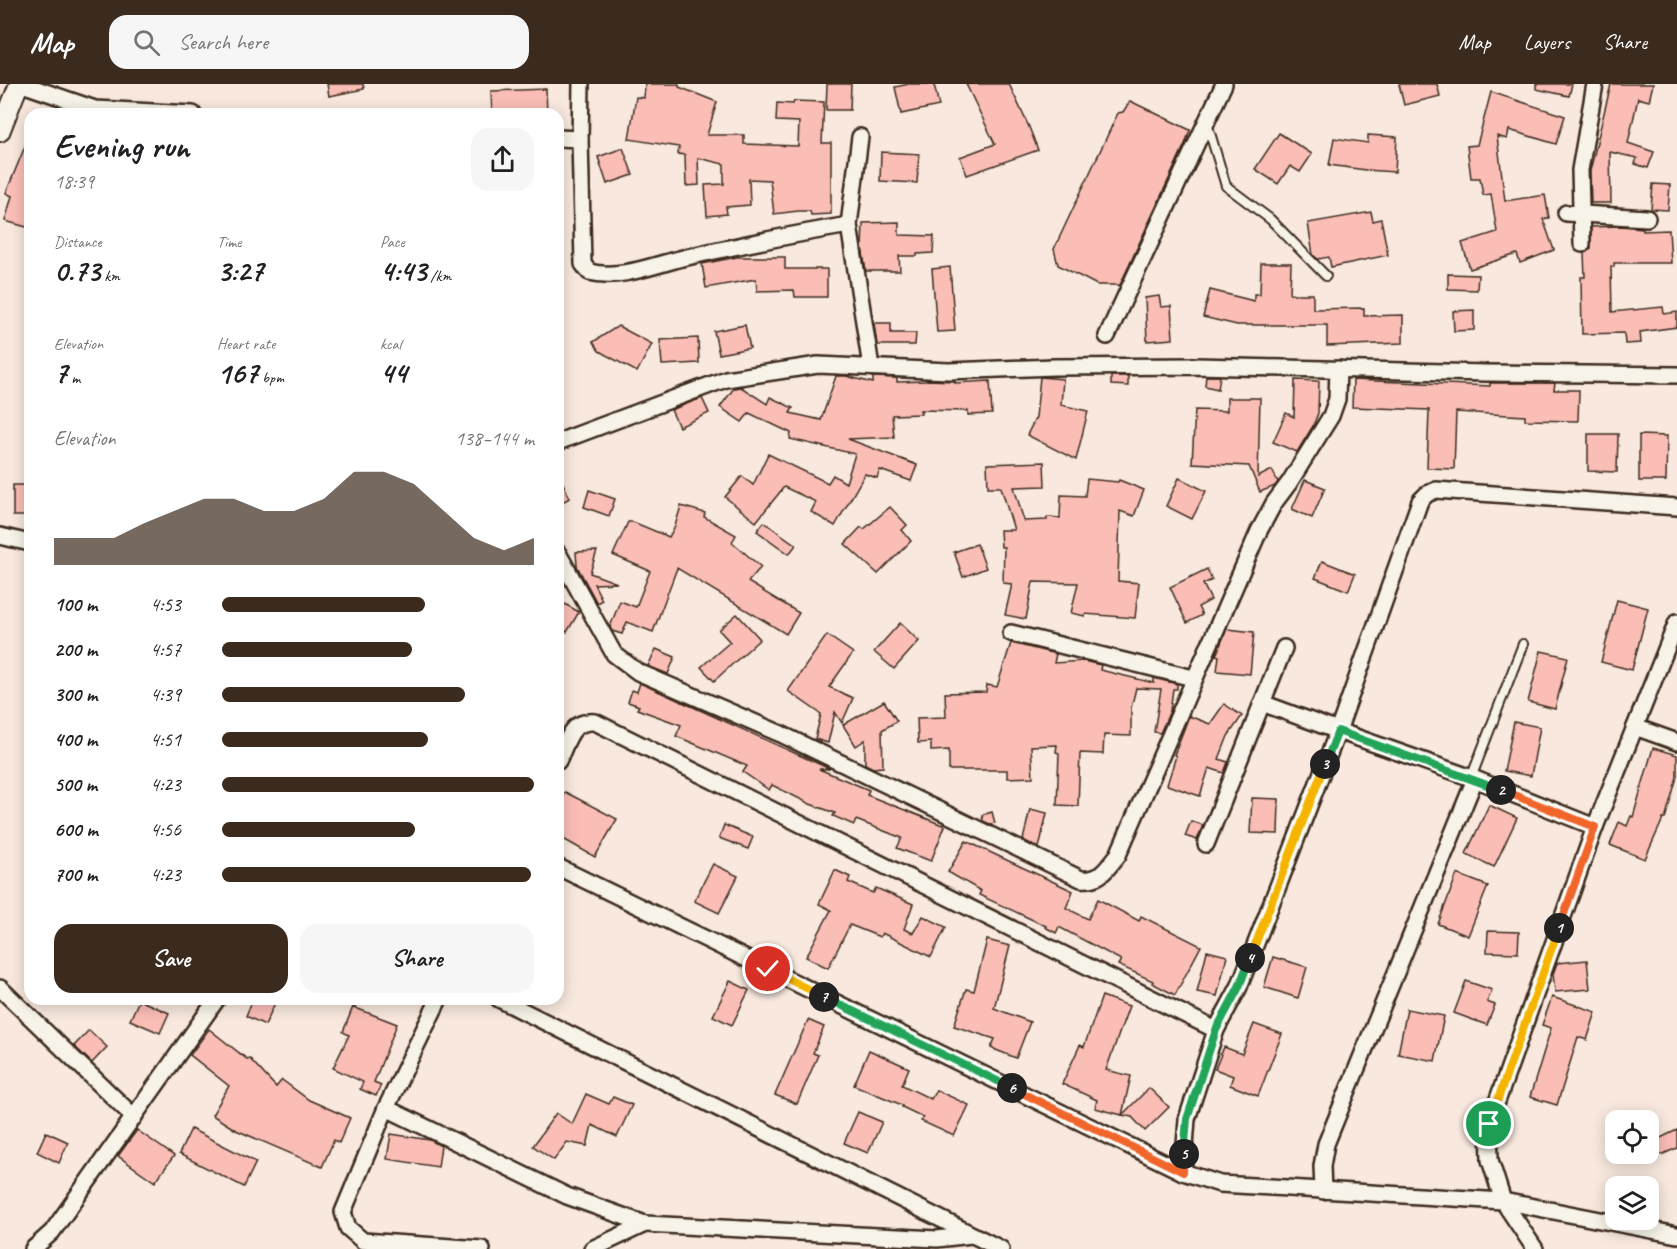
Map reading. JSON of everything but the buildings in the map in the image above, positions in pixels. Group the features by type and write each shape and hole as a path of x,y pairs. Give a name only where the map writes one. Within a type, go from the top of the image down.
{"street":[{"path":"0,132 20,84 92,108"},
{"path":"581,84 583,264 589,272 623,274 684,257 849,225"},
{"path":"1107,336 1224,84"},
{"path":"1582,244 1574,213 1595,84"},
{"path":"860,137 849,225 871,367"},
{"path":"564,138 580,139"},
{"path":"1574,213 1647,218"},
{"path":"564,439 726,379 818,365 949,371 1184,366 1677,375"},
{"path":"564,564 614,654 638,672 781,734 1081,879 1091,880 1101,875 1118,855 1259,531 1274,503 1331,417 1337,399 1338,369"},
{"path":"1183,1172 1187,1119 1216,1030 1239,987 1338,731 1420,501 1427,494 1436,490 1677,507"},
{"path":"0,536 24,542"},
{"path":"1535,1249 1503,1201 1490,1160 1489,1124 1595,827 1677,622"},
{"path":"1011,633 1194,678"},
{"path":"1206,844 1284,648"},
{"path":"1262,703 1473,778 1595,827"},
{"path":"564,748 574,726 583,721 595,722 1216,1030"},
{"path":"1635,727 1677,742"},
{"path":"1323,1191 1322,1166 1326,1144 1473,778"},
{"path":"564,870 1183,1172 1220,1184 1503,1201 1677,1235"},
{"path":"0,988 134,1117"},
{"path":"33,1249 52,1232 213,1005"},
{"path":"436,1005 386,1108 343,1212 348,1228 363,1241 482,1249"},
{"path":"511,1005 1001,1249"},
{"path":"386,1108 567,1196 645,1224 936,1244 971,1235"},
{"path":"930,1215 936,1244"},
{"path":"592,1249 645,1224"}],"lane":[{"path":"1207,122 1226,186 1270,219 1326,276"},
{"path":"1473,778 1523,644"}],"route":[{"path":"768,969 1183,1172 1187,1119 1216,1030 1239,987 1338,731 1472,778 1595,827 1489,1124"}]}
